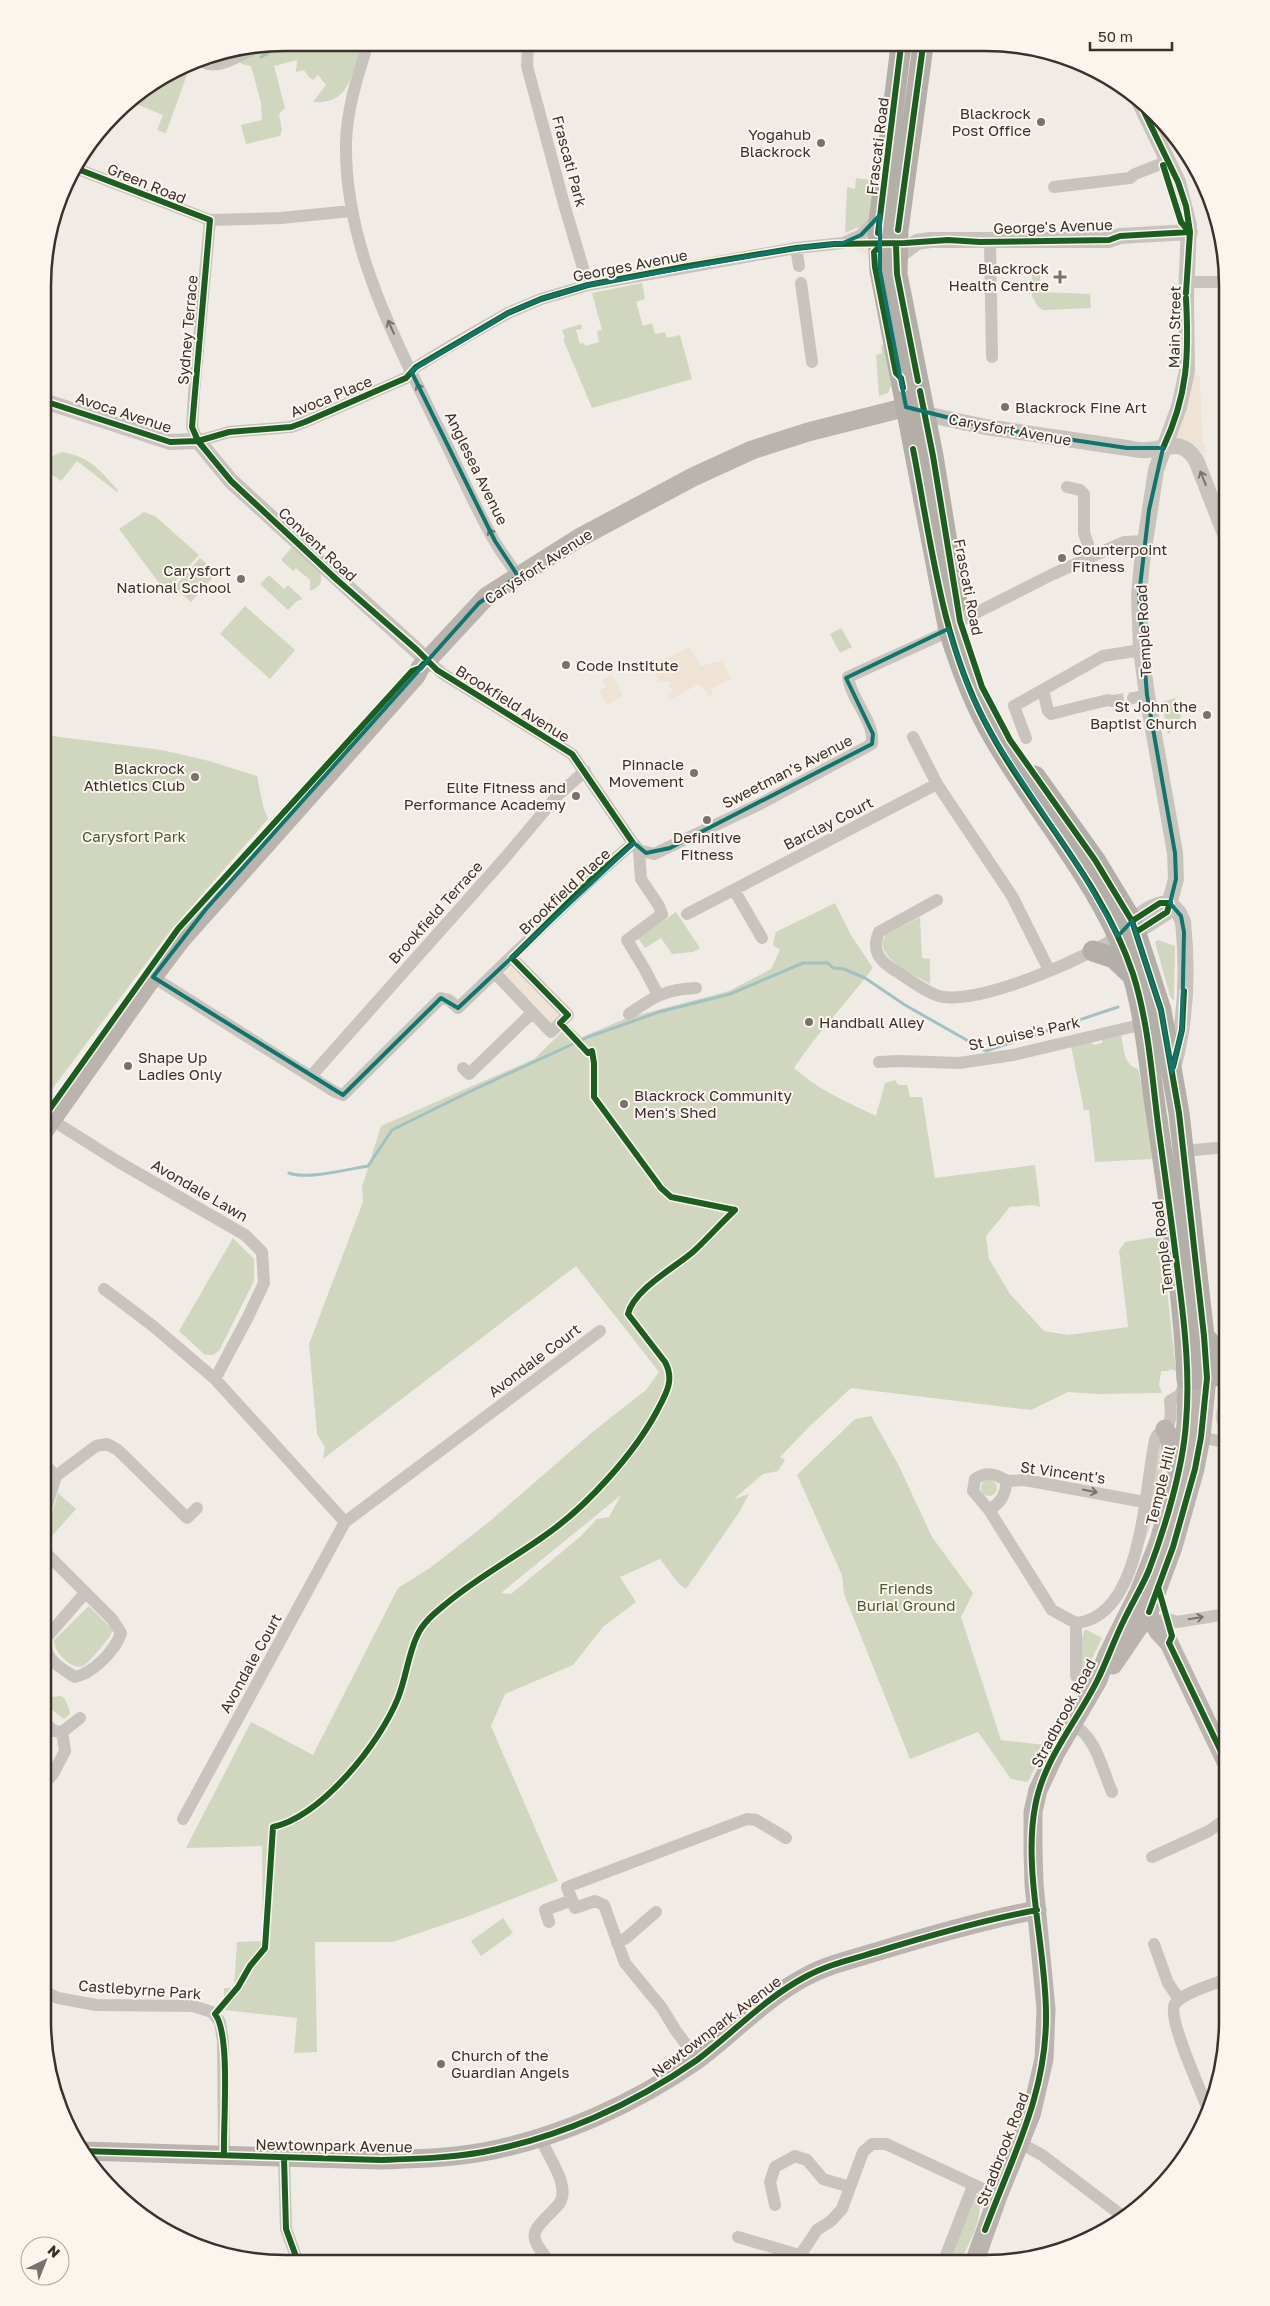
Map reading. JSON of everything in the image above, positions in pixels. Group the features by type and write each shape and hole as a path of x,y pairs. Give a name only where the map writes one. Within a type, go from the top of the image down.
{"highway":[{"name":"Frascati Road","path":"900,51 878,236 880,271 915,410"},
{"name":"Frascati Road","path":"921,51 898,230 897,274 915,410 954,626 1010,740 1095,860 1129,930"},
{"name":"Temple Road","path":"1129,930 1134,977 1144,1024 1171,1215 1186,1337 1207,1378"},
{"path":"1129,930 1161,1010 1172,1072 1183,1151 1207,1378"},
{"path":"1093,951 1114,958 1134,977"},
{"path":"1204,1336 1219,1353"}],"main road":[{"name":"Carysfort Avenue","path":"51,1115 153,976 206,909 416,676 427,660 479,603 579,538 634,508 752,450 808,432 915,410"},
{"name":"Temple Hill","path":"1157,1615 1158,1587 1173,1548 1195,1469 1216,1440 1207,1378"},
{"name":"Temple Hill","path":"1138,1595 1160,1541 1183,1452 1186,1423 1207,1378"},
{"path":"1165,1428 1170,1437 1171,1459 1177,1473"},
{"path":"1138,1595 1157,1615 1158,1631 1169,1643 1219,1747"},
{"name":"Stradbrook Road","path":"977,2255 1035,2102 1044,2059 1046,2009 1034,1876 1033,1812 1044,1774 1098,1680 1107,1656 1138,1595"},
{"name":"Stradbrook Road","path":"1098,1680 1157,1615"},
{"name":"Newtownpark Avenue","path":"91,2151 224,2154 284,2158 426,2159 484,2152 540,2136 627,2103 668,2080 786,1988 819,1970 897,1946 1037,1910"}],"street":[{"name":"Anglesea Avenue","path":"366,51 352,97 346,142 351,211 374,288 410,371 495,542 518,576"},
{"name":"Frascati Park","path":"528,51 527,66 588,285"},
{"path":"211,63 237,61 245,55"},
{"name":"Main Street","path":"1146,116 1178,182 1186,206 1190,232 1187,282 1187,371 1179,407 1163,448"},
{"path":"1054,187 1130,178 1135,174 1168,161"},
{"name":"Green Road","path":"81,170 210,220 280,218 351,211"},
{"name":"Georges Avenue","path":"410,371 508,312 542,299 588,285 796,248 843,243 862,234 880,215"},
{"name":"Sydney Terrace","path":"198,441 192,427 210,220"},
{"name":"George's Avenue","path":"897,257 917,242 948,240 990,242 1109,240 1120,236 1190,232"},
{"path":"990,242 992,357"},
{"path":"796,248 799,266"},
{"path":"1187,282 1219,282"},
{"path":"801,283 812,362"},
{"name":"Avoca Place","path":"198,441 229,432 298,424 406,378 410,371"},
{"name":"Avoca Avenue","path":"51,403 170,442 198,441"},
{"name":"Carysfort Avenue","path":"915,410 986,426 1146,451 1163,448"},
{"name":"Convent Road","path":"198,441 231,481 427,660"},
{"path":"1163,448 1171,444 1179,446 1192,454 1219,520"},
{"name":"Temple Road","path":"1163,448 1156,470 1144,541 1139,595 1140,696 1173,836 1176,879 1170,903"},
{"path":"1067,488 1080,490 1084,494 1084,534 1092,556"},
{"name":"Sweetman's Avenue","path":"636,847 654,854 670,848 872,744 873,734 849,686 848,677 1092,556 1124,542 1144,541"},
{"path":"1026,738 1014,706 1103,656 1141,650"},
{"name":"Brookfield Avenue","path":"427,660 443,674 572,754 636,847"},
{"path":"1042,690 1048,711 1051,714 1108,700 1112,702"},
{"path":"914,737 938,784 1012,896 1049,970"},
{"name":"Brookfield Terrace","path":"312,1075 504,859 557,796 585,771"},
{"name":"Barclay Court","path":"687,914 938,784"},
{"path":"636,847 641,878 662,914 658,920 627,940 658,996"},
{"name":"Brookfield Place","path":"312,1075 335,1092 343,1095 441,998 449,1000 458,1008 592,879 636,847"},
{"path":"734,890 762,938"},
{"path":"938,900 879,932 875,950 879,959 889,967 940,997 970,997 1029,980 1093,951 1129,930 1160,903 1170,903 1179,913 1183,922 1184,991 1182,1030 1172,1072"},
{"path":"495,973 551,1032 568,1015 512,958"},
{"path":"153,976 312,1075"},
{"path":"629,1014 658,996 676,989 696,988"},
{"path":"464,1068 469,1074 532,1013"},
{"name":"St Louise's Park","path":"879,1062 959,1063 1012,1055 1144,1024"},
{"name":"Avondale Lawn","path":"51,1125 245,1235 262,1252 264,1283 215,1379"},
{"path":"1183,1151 1219,1148"},
{"path":"104,1289 153,1326 215,1379 311,1487 345,1522"},
{"name":"Avondale Court","path":"183,1819 345,1522 600,1331"},
{"path":"1007,1481 998,1475 982,1474 975,1479 973,1491 989,1510 1052,1610 1076,1624 1091,1620 1102,1612 1123,1587 1133,1563 1155,1438 1169,1422 1170,1401 1207,1378"},
{"path":"51,1468 96,1446 107,1444 118,1450 187,1518 197,1508"},
{"name":"St Vincent's","path":"989,1510 996,1506 1005,1495 1007,1481 1025,1480 1144,1502"},
{"path":"51,1558 112,1619 121,1633 113,1649 83,1675 75,1677 62,1669 51,1659"},
{"path":"51,1632 84,1593"},
{"path":"1157,1615 1176,1622 1219,1615"},
{"path":"1076,1624 1076,1676"},
{"path":"51,1728 54,1731 62,1732 80,1718"},
{"path":"1072,1724 1080,1729 1090,1740 1112,1792"},
{"path":"51,1775 65,1750 62,1732"},
{"path":"697,2059 664,2011 625,1963 604,1904 595,1901 575,1908 567,1887 747,1819 756,1820 786,1838"},
{"path":"1152,1857 1209,1831 1219,1824"},
{"path":"550,1922 545,1910 572,1900"},
{"path":"617,1943 630,1935 656,1912"},
{"path":"1154,1944 1168,1983 1179,1999"},
{"path":"1204,2101 1172,2016 1172,2009 1179,1999 1219,1982"},
{"name":"Castlebyrne Park","path":"51,1995 96,2005 193,2006 212,2012 220,2022 223,2041 224,2154"},
{"path":"540,2136 544,2150 557,2170 563,2192 563,2199 535,2231 533,2238 544,2255"},
{"path":"1020,2143 1042,2155 1118,2213"},
{"path":"800,2255 816,2230 831,2221 842,2209 863,2152 872,2144 886,2144 998,2196"},
{"path":"775,2205 770,2182 775,2167 795,2156 807,2160 824,2179 850,2187"},
{"path":"284,2158 286,2229 295,2255"},
{"path":"946,2255 974,2186"},
{"path":"738,2237 786,2255"}],"highlighted area":[{"path":"880,215 880,271 906,407 986,427 1127,448 1163,448 1149,510 1139,595 1147,695 1175,853 1176,879 1170,903 1181,916 1184,932 1182,1030 1172,1072 1161,1010 1132,921 1118,936 1080,869 993,737 970,692 948,629 846,678 873,734 872,744 670,848 646,853 634,843 458,1008 441,998 343,1095 153,977 206,909 479,603 518,576 495,541 411,371 508,313 541,299 588,285 796,248 843,243 861,235"}],"green space":[{"path":"360,51 352,75 343,92 336,98 326,101 313,102 326,85 318,75 313,80 304,70 296,72 297,60 274,66 285,108 279,114 282,130 280,136 246,144 241,125 262,120 261,103 251,66 241,64 241,61 257,53"},
{"path":"188,72 166,133 157,130 163,115 137,105 155,91"},
{"path":"856,178 872,180 875,184 873,214 863,229 856,228 845,233 847,187 855,189"},
{"path":"1032,273 1040,273 1040,292 1090,294 1091,308 1043,310 1038,307 1032,296"},
{"path":"642,283 645,299 636,302 643,326 652,323 655,334 665,332 667,338 680,335 692,379 592,408 563,339 565,338 562,330 581,324 582,329 576,330 580,344 584,343 585,346 599,342 597,331 602,330 592,293"},
{"path":"885,344 891,386 888,393 879,396 876,355 882,353 881,345"},
{"path":"62,452 80,457 94,465 118,490 117,492 77,461 61,481 51,474 51,457"},
{"path":"144,512 155,516 199,555 168,589 162,587 119,529"},
{"path":"292,547 321,574 319,585 310,591 310,580 296,568 293,571 281,560"},
{"path":"200,558 217,573 191,602 174,587"},
{"path":"269,575 284,589 288,585 303,599 297,601 288,610 260,584"},
{"path":"245,606 295,650 270,679 220,634"},
{"path":"841,628 852,647 840,653 830,634"},
{"path":"1175,698 1181,715 1177,727 1168,734 1162,702"},
{"name":"Carysfort Park","path":"51,736 162,750 209,761 257,776 263,806 268,819 171,930 51,1091"},
{"path":"835,903 851,935 873,968 794,1068 823,1089 876,1116 885,1083 895,1080 898,1085 907,1085 910,1097 922,1097 935,1178 1035,1165 1040,1207 1034,1205 1010,1207 986,1236 989,1259 1010,1294 1044,1331 1068,1335 1128,1327 1119,1251 1125,1242 1161,1236 1176,1371 1169,1369 1169,1371 1161,1371 1159,1385 1162,1393 1097,1394 1068,1392 1031,1410 851,1388 780,1457 785,1460 778,1471 763,1474 734,1499 749,1494 738,1514 686,1589 679,1584 660,1559 620,1577 636,1602 603,1627 573,1665 505,1694 491,1726 558,1881 461,1919 463,1918 393,1942 315,1942 317,2052 294,2053 297,2018 224,2010 224,1988 234,1988 237,1942 263,1941 262,1846 186,1848 251,1722 313,1755 398,1588 430,1568 489,1522 595,1430 646,1390 659,1372 576,1266 323,1459 325,1447 317,1434 309,1344 363,1202 362,1187 381,1126 534,1059 569,1025 582,1037 627,1018 729,991 771,969 780,950 773,945 776,932","holes":["621,1495 609,1517 597,1519 581,1536 511,1594 501,1593"]},
{"path":"676,912 700,948 693,952 672,954 661,938 645,948 638,938"},
{"path":"920,917 922,958 930,959 930,984 897,964 884,951 883,943 886,935"},
{"path":"1158,940 1175,946 1174,1001 1170,996 1155,942"},
{"path":"1121,1035 1129,1064 1138,1069 1147,1108 1152,1159 1095,1162 1089,1110 1084,1110 1071,1046 1091,1042 1094,1045 1102,1043 1102,1040"},
{"path":"233,1238 254,1259 254,1281 220,1349 217,1353 204,1354 179,1331"},
{"path":"1219,1405 1219,1427 1216,1421"},
{"name":"Friends Burial Ground","path":"871,1416 898,1464 932,1537 973,1593 961,1617 1001,1740 1046,1745 1028,1782 1011,1779 978,1732 910,1759 844,1594 842,1575 797,1475 855,1419"},
{"path":"1161,1442 1163,1457 1160,1486 1139,1560"},
{"path":"986,1480 992,1480 997,1485 995,1494 986,1496 981,1491 981,1485"},
{"path":"58,1493 76,1509 51,1537 51,1517"},
{"path":"89,1606 113,1630 90,1660 83,1666 77,1667 62,1657 56,1649 54,1640"},
{"path":"1085,1629 1102,1638 1085,1673 1082,1672 1082,1638"},
{"path":"60,1696 66,1701 70,1714 64,1719 52,1710 52,1697"},
{"path":"503,1918 513,1933 481,1956 471,1941"},
{"path":"976,2193 980,2210 972,2238 964,2255 950,2255"}],"shaded area":[{"path":"872,230 873,262 864,253 850,246"},
{"path":"1194,375 1200,376 1202,439 1206,451 1204,454 1176,439 1175,436"},
{"path":"690,647 700,666 722,661 731,679 711,689 713,694 710,696 699,684 670,700 665,692 671,694 670,682 659,681 655,672 656,666 660,661"},
{"path":"612,675 623,696 607,705 599,690 606,687 602,680"},
{"path":"514,965 563,1016 552,1026 503,975"}],"waterway":[{"path":"261,57 270,52"},
{"path":"289,1173 316,1175 368,1166 392,1130 473,1090 588,1037 659,1012 730,994 803,963 828,963 833,968 844,969 865,978 905,1005 986,1051 1118,1007"}],"tunnel":[{"path":"1112,701 1133,698"}],"cycle path":[{"path":"878,233 900,51"},
{"path":"898,230 922,51"},
{"path":"1146,116 1178,182 1186,206 1190,232 1186,293"},
{"path":"1163,165 1181,222 1186,228"},
{"path":"81,170 210,220 192,427 198,441 231,481 437,670 572,754 633,843 592,879 512,958 568,1015 560,1023 588,1053 592,1051 594,1097 661,1188 671,1197 735,1210"},
{"path":"51,403 170,442 198,441 229,432 291,427 305,422 406,378 416,367 508,313 541,299 588,285 688,266 796,248 834,244 948,240 980,242 1109,240 1120,236 1190,232"},
{"path":"896,245 897,274 918,381"},
{"path":"878,248 874,252 875,267 896,373 901,378 903,388"},
{"path":"1163,448 1178,410 1185,374 1187,357 1186,298"},
{"path":"920,391 933,456 960,621 982,687 1010,740 1095,860 1132,921 1161,1010 1179,1113 1207,1378 1201,1437 1195,1469 1173,1547 1149,1612"},
{"path":"913,449 939,588 958,657 970,690 1003,754 1103,907 1120,940 1133,974 1143,1012 1149,1052 1181,1300 1187,1370 1186,1423 1181,1459 1167,1517 1155,1553 1097,1681 1045,1773 1035,1807 1032,1832 1033,1883 1045,1989 1045,2043 1041,2071 1026,2125 985,2230"},
{"path":"51,1107 178,929 412,671 420,668 427,660"},
{"path":"1132,921 1160,903 1170,903 1167,912 1136,932"},
{"path":"1173,1067 1182,1030 1184,991"},
{"path":"224,2154 225,2059 220,2025 215,2014 238,1987 250,1966 265,1948 273,1827 292,1820 311,1809 347,1775 363,1756 378,1736 398,1698 414,1643 423,1626 430,1618 471,1585 534,1543 578,1509 608,1478 636,1444 663,1399 668,1387 669,1375 665,1362 628,1314 638,1296 647,1287 694,1251 735,1210"},
{"path":"1158,1587 1172,1636 1169,1643 1219,1747"},
{"path":"91,2151 381,2160 458,2156 511,2146 540,2138 595,2117 648,2091 697,2060 776,1995 813,1973 936,1934 1037,1910"},
{"path":"284,2158 286,2229 295,2255"}],"place":[{"name":"Blackrock Post Office","path":"1041,122"},
{"name":"Yogahub Blackrock","path":"821,143"},
{"name":"Blackrock Health Centre","path":"1060,277"},
{"name":"Blackrock Fine Art","path":"1005,407"},
{"name":"Counterpoint Fitness","path":"1062,558"},
{"name":"Carysfort National School","path":"241,579"},
{"name":"Code Institute","path":"566,665"},
{"name":"St John the Baptist Church","path":"1207,715"},
{"name":"Pinnacle Movement","path":"694,773"},
{"name":"Blackrock Athletics Club","path":"195,777"},
{"name":"Elite Fitness and Performance Academy","path":"576,796"},
{"name":"Definitive Fitness","path":"707,820"},
{"name":"Handball Alley","path":"809,1022"},
{"name":"Shape Up Ladies Only","path":"128,1066"},
{"name":"Blackrock Community Men's Shed","path":"624,1104"},
{"name":"Church of the Guardian Angels","path":"441,2064"}]}
